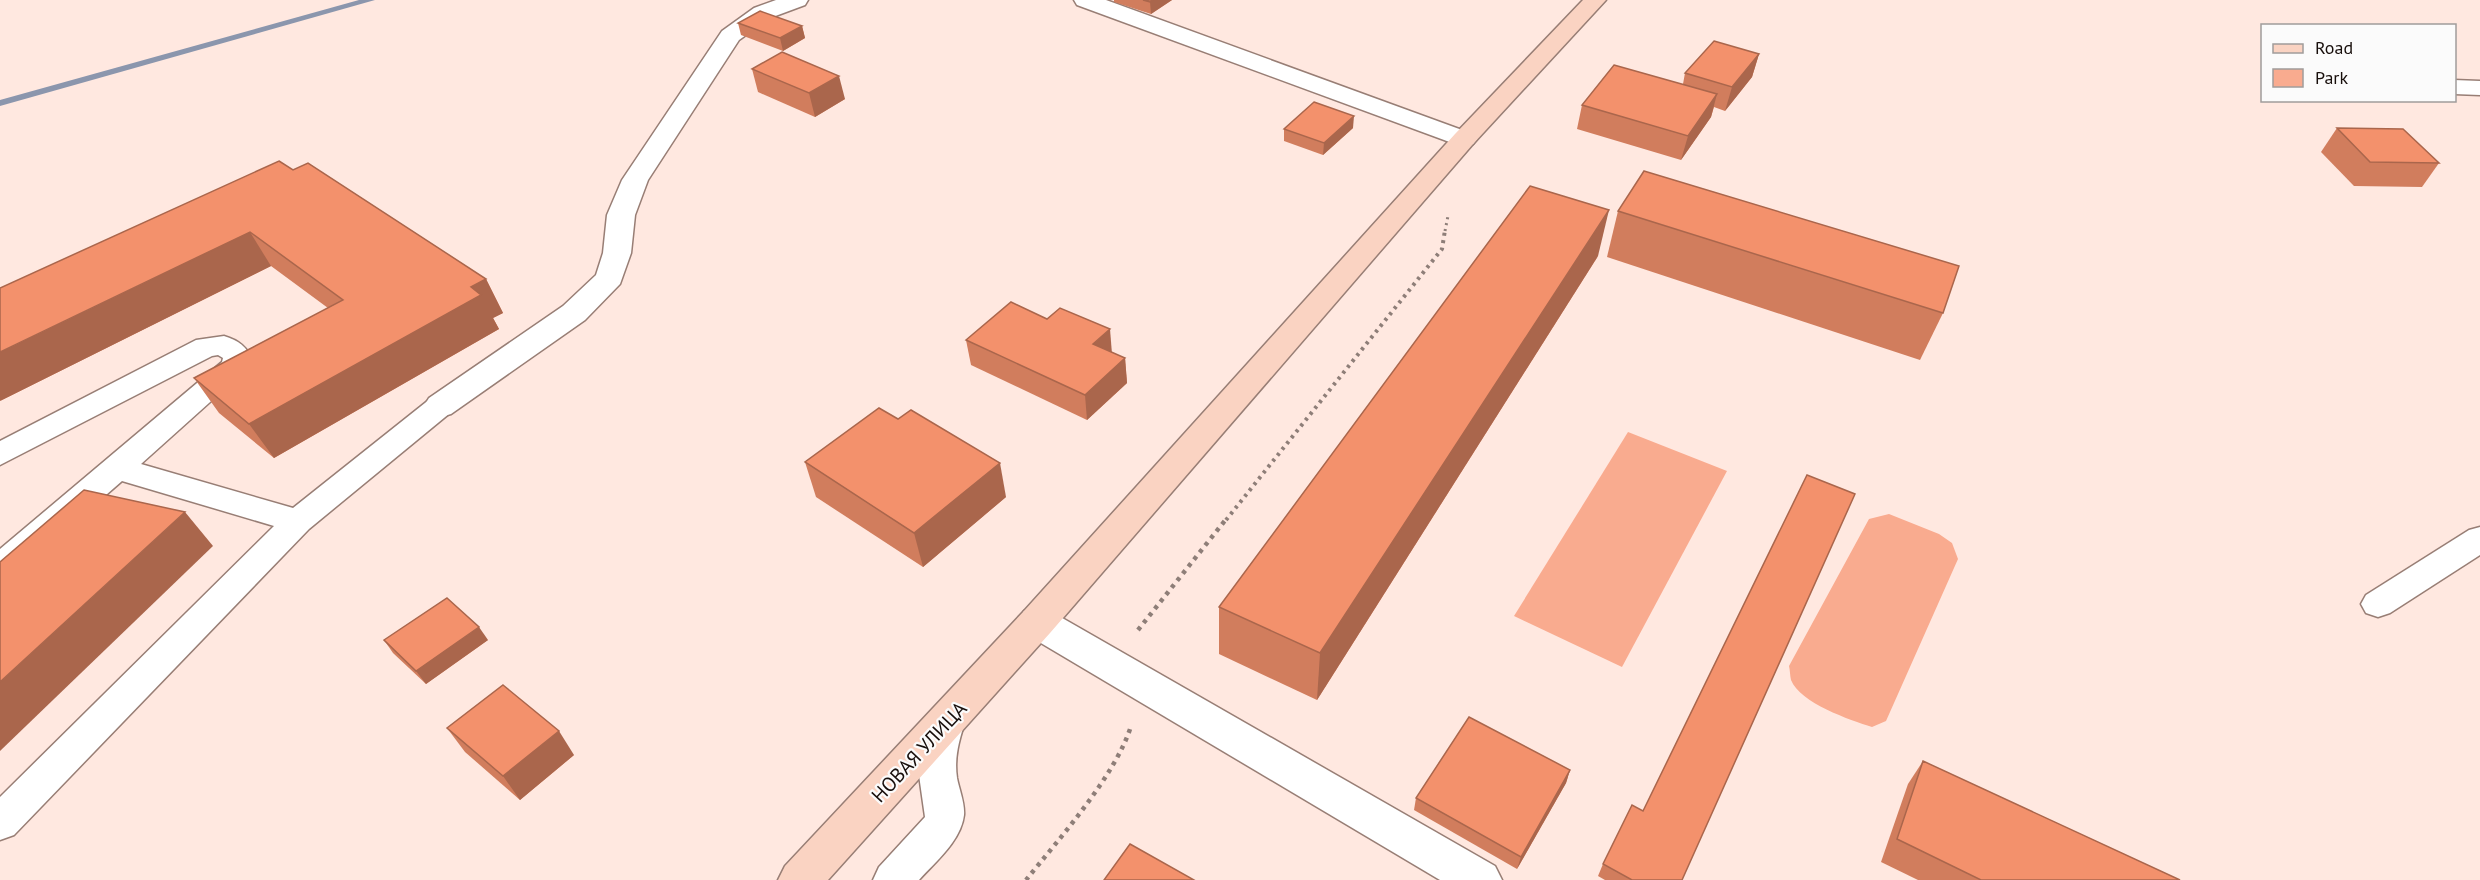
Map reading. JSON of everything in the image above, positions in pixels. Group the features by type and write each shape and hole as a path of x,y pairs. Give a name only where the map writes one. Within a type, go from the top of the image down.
{"street":[{"path":"440,406 574,313 610,278 617,253 621,215 635,180 700,85 730,36 762,13 797,0"},
{"path":"1085,0 1464,139"},
{"name":"НОВАЯ УЛИЦА","path":"800,880 1037,622 1464,139 1595,0"},
{"path":"2456,87 2480,88"},
{"path":"1037,622 1480,880"}],"lane":[{"path":"0,454 206,347 224,345 236,354 238,361 232,369 0,568"},
{"path":"0,823 298,521 440,406"},
{"path":"117,468 298,521"},
{"path":"2378,604 2480,538"},
{"path":"893,880 941,827 945,814 938,774 939,755 947,722"}],"path":[{"path":"1137,631 1442,249 1449,208"},
{"path":"1026,880 1054,845 1118,753 1131,732 1130,715"}],"green space":[{"path":"1628,432 1727,471 1622,667 1514,616"},
{"path":"1889,514 1939,534 1952,543 1958,559 1886,721 1872,727 1827,710 1804,696 1791,680 1789,666 1869,519"}],"building":[{"path":"760,11 802,26 780,38 738,23"},
{"path":"1714,41 1759,54 1732,87 1685,73"},
{"path":"782,52 839,76 809,93 752,69"},
{"path":"1614,65 1717,94 1688,136 1582,105"},
{"path":"1314,102 1354,116 1324,143 1284,129"},
{"path":"2337,128 2403,129 2439,163 2370,162"},
{"path":"279,161 293,170 308,163 486,279 471,287 481,295 249,424 194,378 343,300 250,232 0,352 0,288"},
{"path":"1644,171 1959,266 1943,313 1618,211"},
{"path":"1530,186 1609,210 1320,653 1219,607"},
{"path":"1011,302 1047,319 1060,308 1110,329 1093,344 1125,358 1085,395 966,340"},
{"path":"879,408 898,419 911,410 1000,463 914,533 805,462"},
{"path":"1807,475 1855,494 1682,880 1632,880 1603,864 1632,805 1643,811"},
{"path":"84,490 185,512 0,682 0,562"},
{"path":"447,598 479,627 416,671 384,640"},
{"path":"503,685 559,731 503,776 447,728"},
{"path":"1469,717 1570,770 1521,857 1416,798"},
{"path":"1923,761 2180,880 1981,880 1897,839"},
{"path":"1130,844 1194,880 1104,880"}],"waterway":[{"path":"0,103 370,0"}]}
